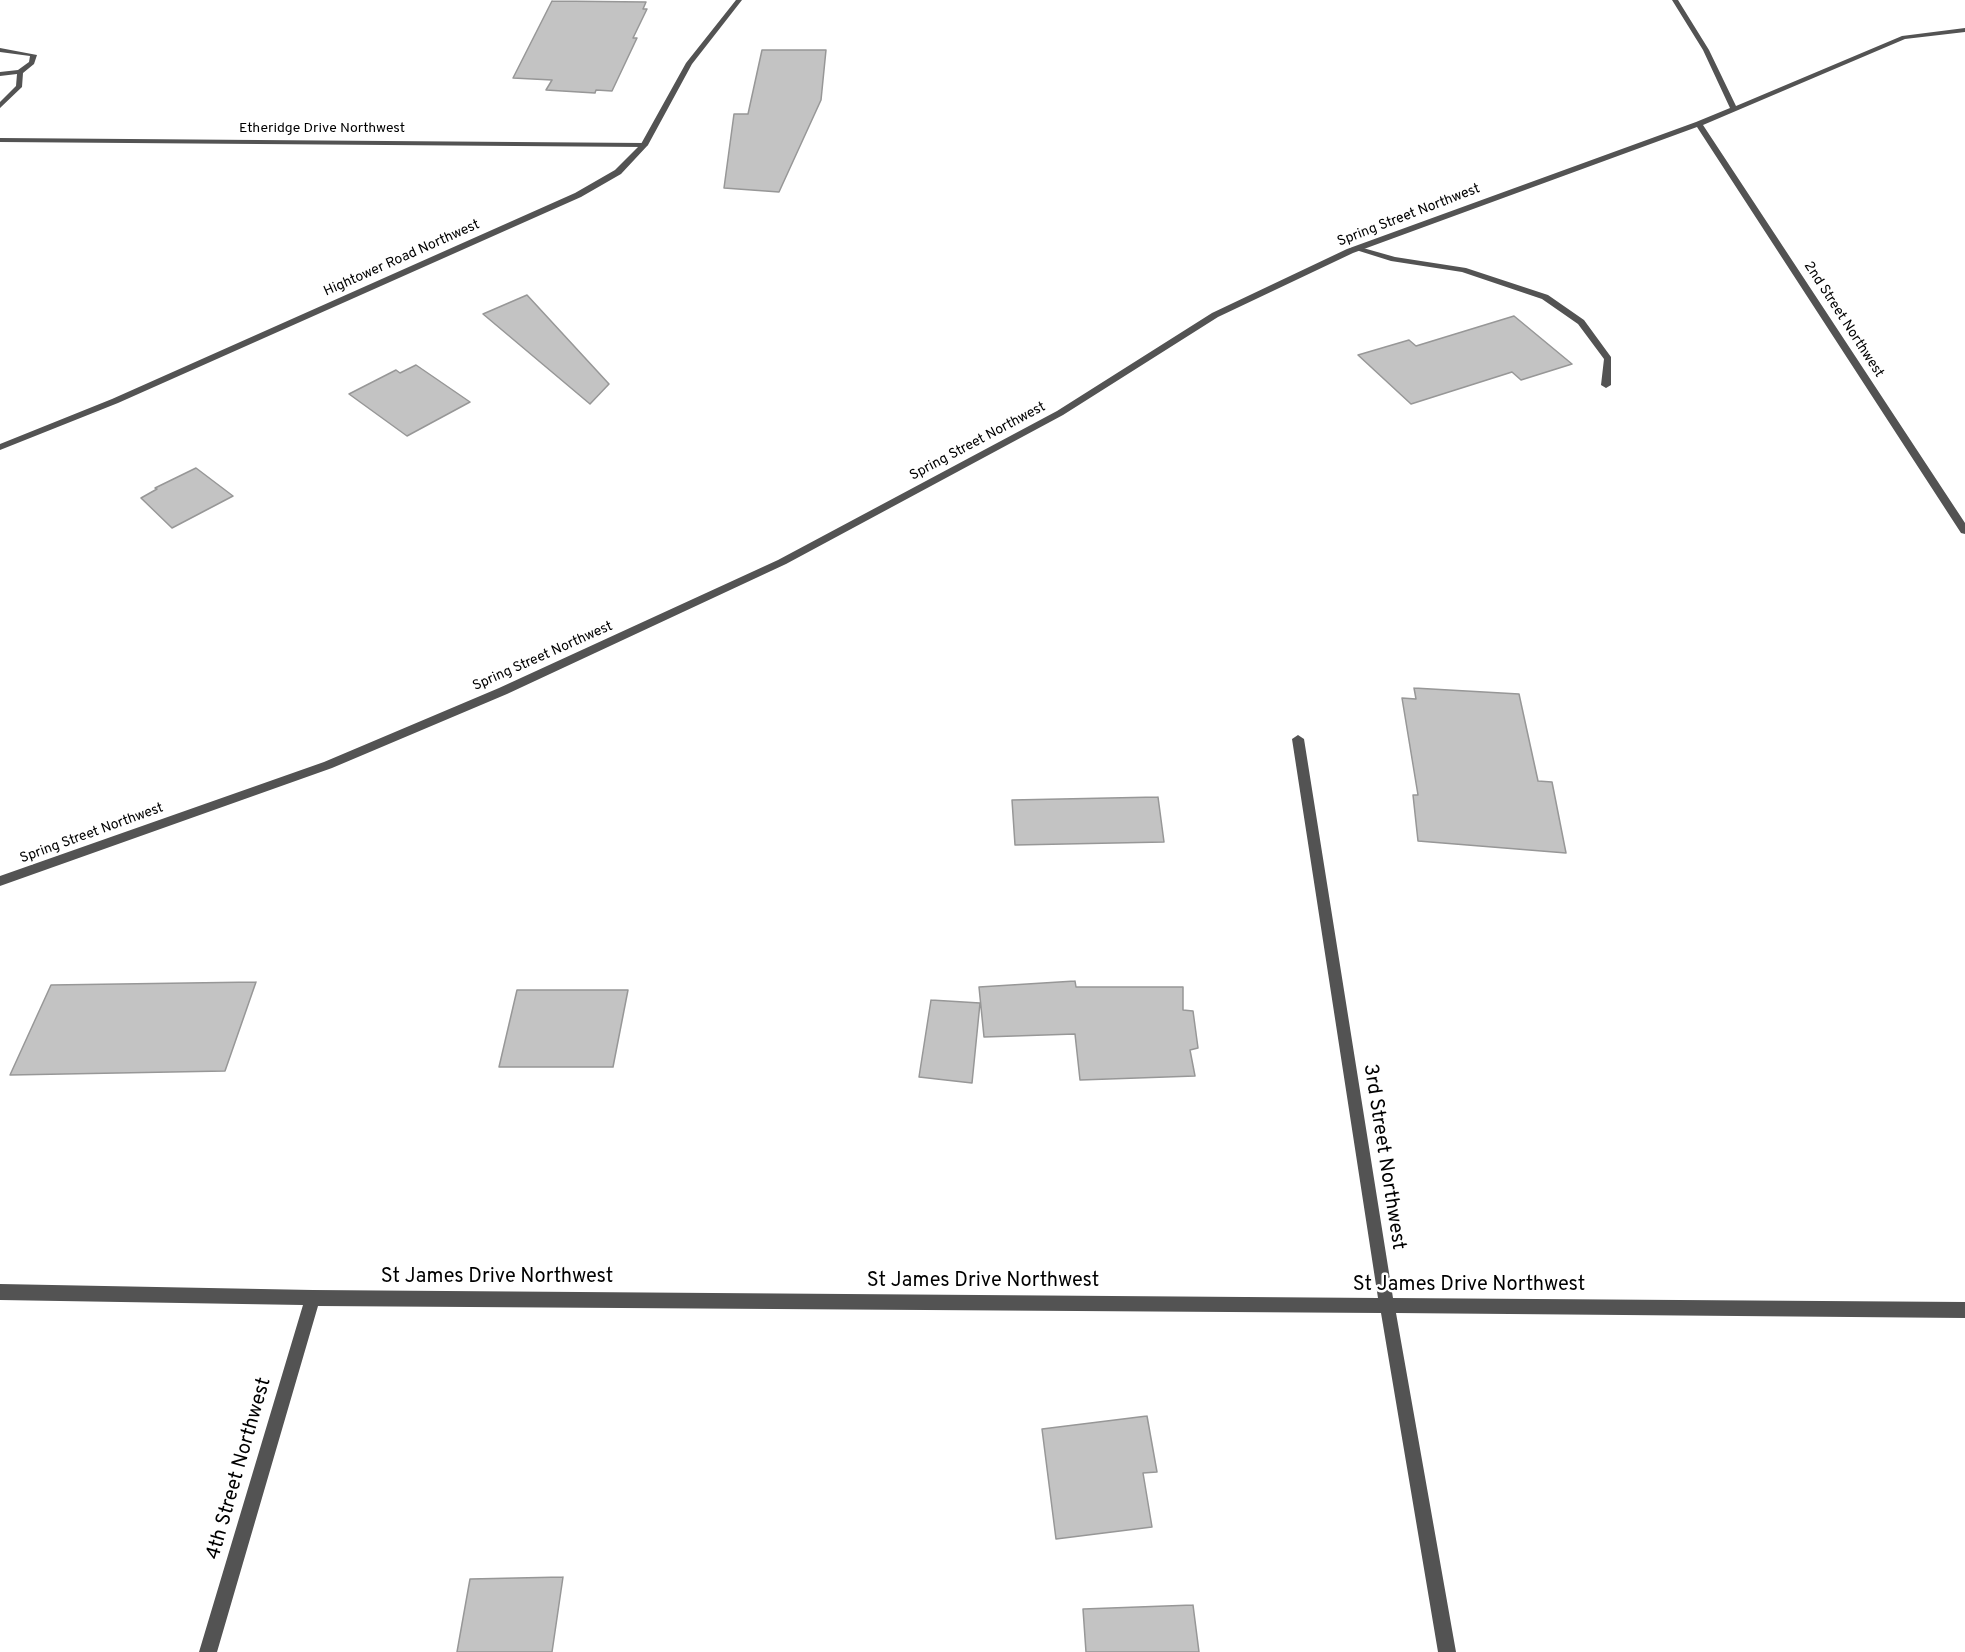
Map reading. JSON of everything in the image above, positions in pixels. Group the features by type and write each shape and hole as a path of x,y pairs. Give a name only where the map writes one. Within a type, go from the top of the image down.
{"street":[{"name":"Hightower Road Northwest","path":"0,447 115,401 578,195 618,172 644,145 689,63 739,0"},
{"path":"1675,0 1706,50 1735,110"},
{"name":"Spring Street Northwest","path":"0,881 328,765 503,691 771,567 1060,413 1215,315 1359,248 1699,124 1904,37 1965,30"},
{"path":"0,50 34,55 33,63 21,72 0,74"},
{"path":"0,106 20,87 21,72"},
{"name":"2nd Street Northwest","path":"1699,124 1965,531"},
{"name":"Etheridge Drive Northwest","path":"0,140 644,145"},
{"path":"1359,248 1394,259 1463,270 1545,297 1581,322 1608,358 1606,385"},
{"name":"3rd Street Northwest","path":"1298,739 1387,1306 1447,1652"},
{"name":"St James Drive Northwest","path":"0,1292 313,1298 1965,1310"},
{"name":"4th Street Northwest","path":"208,1652 313,1298"}],"building":[{"path":"552,1 646,2 643,9 647,9 633,38 637,38 612,91 596,90 595,93 546,90 552,80 513,78"},
{"path":"762,50 826,50 821,100 779,192 724,188 734,114 748,114"},
{"path":"527,295 609,384 590,404 483,314"},
{"path":"1514,316 1572,364 1521,380 1512,372 1411,404 1358,355 1409,340 1416,346"},
{"path":"416,365 470,402 407,436 349,394 396,370 400,373"},
{"path":"196,468 233,496 172,528 141,498 157,489 155,488"},
{"path":"1414,688 1519,694 1538,781 1552,782 1566,853 1418,841 1413,795 1418,795 1402,698 1416,699"},
{"path":"1158,797 1164,842 1015,845 1012,800"},
{"path":"1075,981 1076,987 1183,987 1183,1010 1193,1011 1198,1048 1190,1050 1195,1076 1080,1080 1075,1034 984,1037 979,987"},
{"path":"256,982 225,1071 10,1075 51,985"},
{"path":"517,990 628,990 613,1067 499,1067"},
{"path":"931,1000 980,1003 972,1083 919,1077"},
{"path":"1147,1416 1157,1472 1143,1473 1152,1527 1056,1539 1042,1429"},
{"path":"563,1577 552,1652 457,1652 470,1579"},
{"path":"1193,1605 1199,1652 1086,1652 1083,1609"}]}
